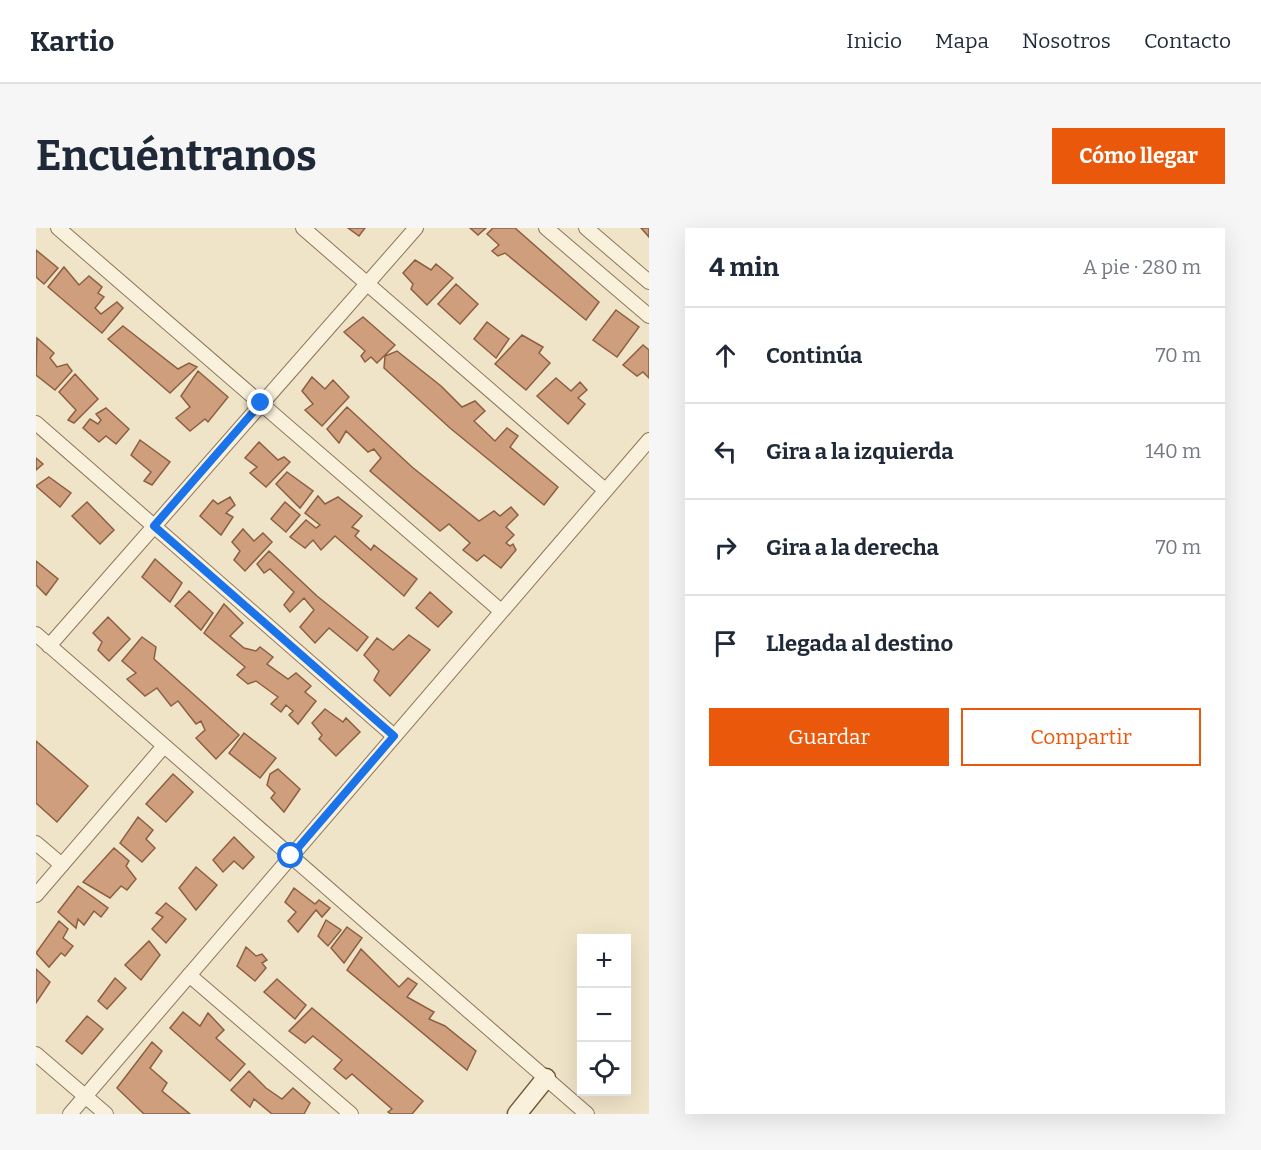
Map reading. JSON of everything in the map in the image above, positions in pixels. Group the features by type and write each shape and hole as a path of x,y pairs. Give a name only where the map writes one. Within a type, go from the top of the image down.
{"main road":[{"path":"517,1114 546,1078"}],"street":[{"path":"58,228 501,611"},
{"path":"303,228 605,490"},
{"path":"49,646 416,228"},
{"path":"546,228 649,316"},
{"path":"586,228 649,282"},
{"path":"36,423 394,736"},
{"path":"70,1114 649,440"},
{"path":"36,634 587,1114"},
{"path":"36,895 164,746"},
{"path":"36,843 62,865"},
{"path":"189,975 351,1114"},
{"path":"36,1054 106,1114"}],"building":[{"path":"348,228 365,228 359,236"},
{"path":"470,228 486,228 478,235"},
{"path":"493,228 515,228 599,302 586,320 505,253 498,256 492,251 499,245 487,234"},
{"path":"641,228 649,228 649,237"},
{"path":"36,250 58,268 44,284 36,277"},
{"path":"415,260 431,270 436,264 453,278 427,305 411,289 413,284 403,273"},
{"path":"64,267 79,285 89,276 102,287 98,293 104,297 95,308 101,314 117,302 123,308 102,333 48,287"},
{"path":"456,284 478,304 460,324 438,304"},
{"path":"616,310 639,327 617,357 593,340"},
{"path":"363,317 395,345 377,363 371,357 365,362 361,356 365,351 344,332"},
{"path":"487,322 509,339 496,358 474,339"},
{"path":"123,326 178,369 189,363 197,367 170,393 108,339"},
{"path":"522,335 543,347 539,353 550,363 526,390 495,364"},
{"path":"37,338 54,353 50,358 57,367 67,364 72,371 55,390 36,375"},
{"path":"643,345 649,350 649,378 643,372 637,376 623,365"},
{"path":"397,351 441,386 462,407 475,401 485,411 474,421 495,441 507,428 518,436 510,447 558,487 544,505 450,428 384,368 385,356"},
{"path":"198,371 228,397 208,422 205,419 190,431 176,418 190,407 181,396"},
{"path":"75,374 98,399 74,423 68,420 76,410 59,392"},
{"path":"312,377 325,389 333,380 349,397 322,426 305,410 313,404 302,391"},
{"path":"556,378 571,391 580,382 587,390 578,398 585,404 568,424 537,396"},
{"path":"347,407 412,467 479,521 494,511 500,516 511,507 518,515 506,527 514,535 506,543 510,546 513,544 516,550 501,568 484,555 477,561 463,550 470,543 449,524 440,531 370,471 381,458 374,449 368,452 346,431 339,443 327,429"},
{"path":"106,408 129,429 116,444 106,436 99,442 83,428 90,419 98,424 101,420 96,414"},
{"path":"140,440 170,462 152,485 144,481 151,472 131,455"},
{"path":"259,442 278,460 284,457 290,462 266,487 250,473 257,467 245,458"},
{"path":"36,458 43,464 36,470"},
{"path":"287,472 313,491 300,508 276,484"},
{"path":"49,477 71,493 60,507 36,486"},
{"path":"318,496 325,504 338,497 362,516 352,527 359,531 355,536 371,550 374,545 417,579 404,596 335,536 321,550 313,540 305,548 290,537 306,520 316,528 320,525 305,513"},
{"path":"230,497 235,505 226,513 233,517 221,535 200,516 213,500 218,504"},
{"path":"87,502 114,530 100,544 72,516"},
{"path":"285,502 300,515 286,532 271,519"},
{"path":"243,529 254,541 263,533 272,542 245,571 234,560 240,551 232,542"},
{"path":"269,551 317,596 368,637 357,651 329,628 315,643 300,627 314,610 304,598 290,612 284,605 294,592 270,569 264,573 257,564"},
{"path":"155,559 182,583 170,602 142,577"},
{"path":"36,561 58,579 46,595 36,585"},
{"path":"189,591 213,613 201,630 175,606"},
{"path":"430,592 452,612 438,627 416,608"},
{"path":"224,604 243,623 230,636 244,648 256,651 260,647 273,657 267,664 288,679 296,673 311,686 305,692 316,701 298,724 289,715 293,711 286,705 281,712 271,704 278,697 256,681 248,684 237,675 245,667 204,633"},
{"path":"108,617 130,639 109,661 98,650 102,642 93,633"},
{"path":"409,635 430,650 390,696 374,680 379,671 364,655 377,638 393,650"},
{"path":"142,637 156,647 154,659 239,735 216,759 196,738 205,730 201,721 196,724 178,701 171,706 157,688 145,696 127,679 136,673 122,661"},
{"path":"325,709 343,722 346,718 360,732 336,756 319,739 322,735 312,723"},
{"path":"244,733 276,758 260,778 229,753"},
{"path":"36,741 88,786 57,822 36,803"},
{"path":"278,769 300,789 284,812 271,798 275,793 267,785 270,774"},
{"path":"173,774 193,792 166,822 146,804"},
{"path":"138,817 153,830 146,839 155,848 142,862 120,843"},
{"path":"234,837 254,857 243,869 234,861 223,872 213,860"},
{"path":"114,848 129,861 126,866 136,879 127,890 121,886 110,898 83,882"},
{"path":"196,867 217,885 196,910 179,888"},
{"path":"78,886 108,908 101,917 94,911 84,925 78,919 76,928 58,912"},
{"path":"294,888 315,904 319,900 330,908 322,917 316,910 298,932 288,921 296,912 285,902"},
{"path":"166,903 186,919 166,943 152,929 163,917 156,913"},
{"path":"326,920 341,930 328,946 318,936"},
{"path":"59,921 68,929 63,938 73,946 65,956 61,953 49,967 36,953"},
{"path":"347,927 362,938 344,963 331,948"},
{"path":"149,941 160,955 141,980 125,965"},
{"path":"246,947 256,956 262,954 267,960 262,963 266,968 255,981 237,966"},
{"path":"361,949 399,987 408,978 417,984 407,997 434,1012 429,1019 445,1026 476,1051 467,1070 347,970"},
{"path":"36,969 50,982 36,1003"},
{"path":"115,978 126,988 107,1009 98,1001"},
{"path":"277,979 306,1005 295,1019 264,992"},
{"path":"312,1008 423,1101 412,1114 388,1112 392,1109 352,1074 346,1079 334,1069 342,1060 313,1036 305,1043 289,1031"},
{"path":"183,1012 200,1026 208,1013 224,1030 216,1038 245,1064 230,1081 170,1028"},
{"path":"87,1016 103,1029 82,1054 66,1041"},
{"path":"152,1042 162,1051 150,1068 167,1083 162,1091 190,1114 144,1114 117,1088"},
{"path":"249,1071 266,1088 282,1099 293,1088 310,1103 304,1114 272,1114 254,1099 250,1107 231,1090"}],"route":[{"path":"261,403 154,526 394,736 291,856"}]}
